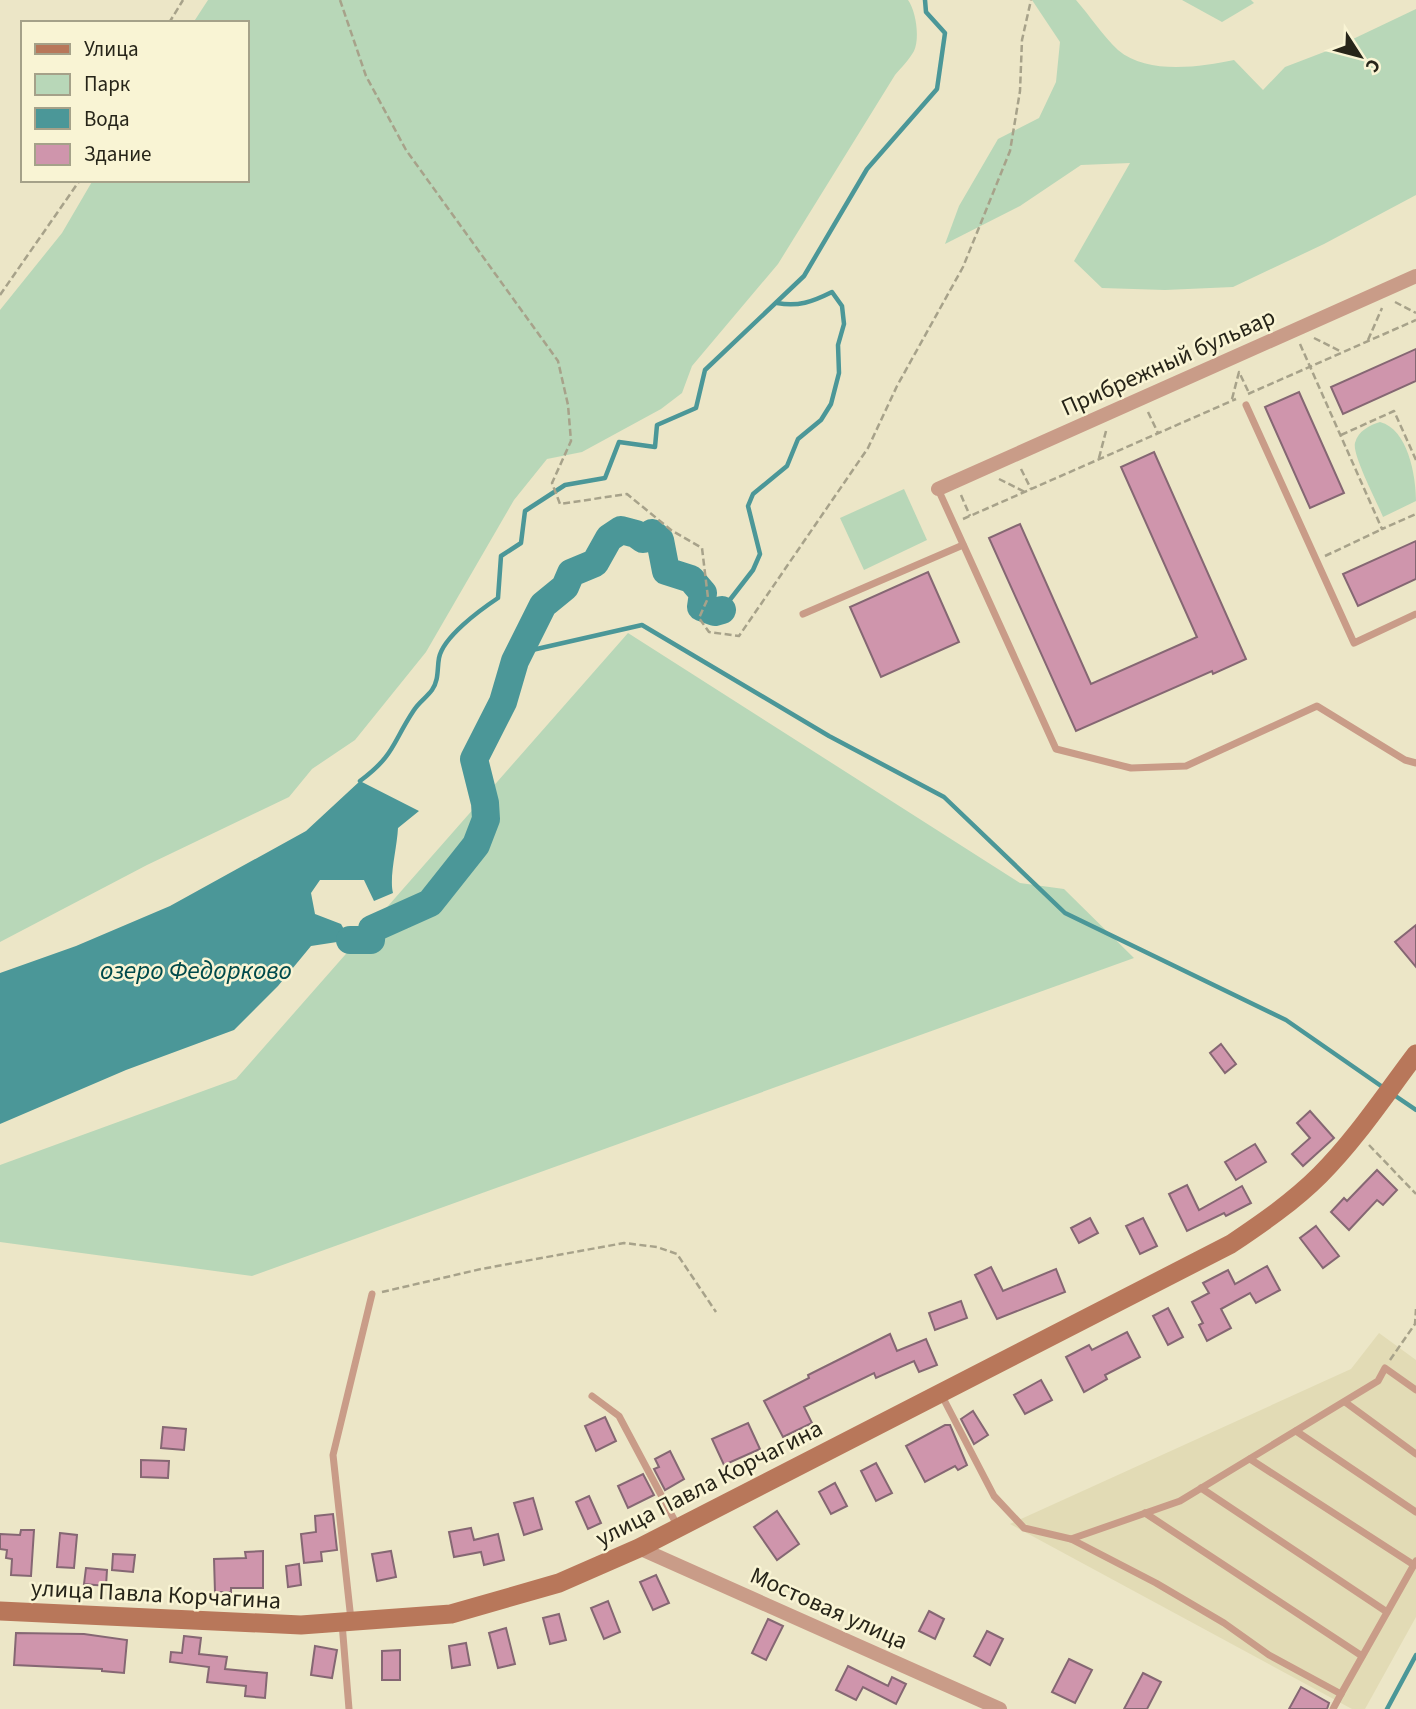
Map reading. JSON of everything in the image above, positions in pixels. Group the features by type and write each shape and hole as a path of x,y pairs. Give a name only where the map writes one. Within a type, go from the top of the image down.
{"main road":[{"name":"улица Павла Корчагина","path":"0,1611 301,1625 451,1614 559,1583 639,1548 1231,1244 1283,1208 1320,1175 1357,1132 1416,1054"}],"street":[{"name":"Прибрежный бульвар","path":"938,489 1416,276"},
{"name":"Мостовая улица","path":"639,1548 1000,1709"}],"lane":[{"path":"1246,405 1354,643 1416,614"},
{"path":"938,489 1056,749 1131,768 1186,765 1317,706 1405,760 1416,763"},
{"path":"803,614 963,545"},
{"path":"349,1709 346,1622 333,1455 372,1294"},
{"path":"1071,1539 1180,1500 1378,1381 1385,1368 1416,1390"},
{"path":"941,1394 994,1496 1024,1528 1071,1539 1156,1583 1224,1623 1269,1655 1341,1694"},
{"path":"592,1396 619,1416 678,1527"},
{"path":"1345,1402 1416,1454"},
{"path":"1296,1431 1416,1512"},
{"path":"1250,1459 1415,1563 1334,1709"},
{"path":"1201,1488 1387,1612"},
{"path":"1145,1513 1362,1656"}],"path":[{"path":"170,21 183,0"},
{"path":"340,0 366,76 406,149 558,360 569,405 571,441 552,483 560,504 627,494 671,530 702,548 708,598 699,618 709,632 740,636 868,449 897,386 963,267 1010,150 1020,91 1022,40 1031,0"},
{"path":"0,295 79,182"},
{"path":"1395,302 1416,313"},
{"path":"1368,341 1382,308"},
{"path":"954,523 1416,320"},
{"path":"1314,338 1342,352"},
{"path":"1300,344 1382,529"},
{"path":"1231,401 1239,372 1250,393"},
{"path":"1341,435 1394,411 1416,460"},
{"path":"1148,412 1158,433"},
{"path":"1099,460 1106,431"},
{"path":"1021,469 1031,489"},
{"path":"999,479 1025,492"},
{"path":"961,495 970,516"},
{"path":"1316,560 1416,514"},
{"path":"1357,1132 1416,1194"},
{"path":"372,1294 481,1269 624,1243 657,1247 677,1254 716,1312"},
{"path":"1385,1368 1415,1325 1416,1309"}],"shaded area":[{"path":"1379,1333 1416,1360 1416,1617 1365,1709 1352,1709 1010,1524 1351,1369"}],"green space":[{"path":"208,0 908,0 915,18 917,39 912,54 895,75 778,264 692,366 682,393 661,409 582,452 547,459 514,500 426,652 355,740 312,769 289,797 147,865 0,942 0,310 62,233 92,182 248,182 248,21 194,21"},
{"path":"1032,0 1076,0 1112,44 1130,58 1158,66 1174,67 1234,60 1263,90 1285,67 1332,49 1416,9 1416,195 1324,244 1233,287 1165,290 1102,288 1074,261 1130,163 1081,165 1020,206 945,244 959,206 998,139 1039,118 1056,82 1060,42"},
{"path":"1182,0 1251,0 1254,3 1222,22"},
{"path":"1380,422 1390,426 1404,443 1412,467 1416,501 1383,517 1355,449 1355,443 1362,432"},
{"path":"904,489 927,540 864,570 840,518"},
{"path":"628,633 1020,883 1064,889 1134,958 252,1276 0,1242 0,1165 236,1079"}],"water":[{"name":"озеро Федорково","path":"360,781 419,811 398,828 393,893 374,901 364,880 320,880 311,893 315,914 341,924 350,940 311,946 278,986 234,1030 126,1070 0,1124 0,973 76,946 170,906 306,831"}],"building":[{"path":"1416,349 1416,381 1343,414 1331,387"},
{"path":"1299,392 1344,493 1310,508 1265,407"},
{"path":"1154,452 1246,659 1213,674 1212,671 1076,731 989,538 1020,524 1091,684 1197,637 1121,467"},
{"path":"1416,541 1416,579 1358,606 1343,574"},
{"path":"928,572 959,642 881,677 850,607"},
{"path":"1416,925 1416,967 1395,942"},
{"path":"1221,1044 1236,1064 1225,1073 1210,1053"},
{"path":"1310,1111 1334,1138 1303,1166 1292,1154 1310,1138 1297,1123"},
{"path":"1255,1144 1266,1162 1236,1180 1225,1162"},
{"path":"1377,1170 1397,1190 1383,1205 1377,1200 1349,1230 1331,1212 1344,1198 1347,1201"},
{"path":"1187,1185 1199,1210 1242,1186 1251,1203 1187,1231 1169,1194"},
{"path":"1090,1218 1098,1233 1079,1243 1071,1228"},
{"path":"1143,1218 1157,1246 1140,1254 1126,1226"},
{"path":"1316,1226 1339,1256 1323,1268 1300,1238"},
{"path":"1267,1266 1280,1290 1256,1303 1250,1293 1221,1309 1231,1328 1207,1341 1199,1325 1203,1323 1192,1302 1209,1293 1203,1283 1228,1270 1235,1284"},
{"path":"991,1267 1003,1291 1056,1269 1065,1292 997,1319 975,1275"},
{"path":"961,1301 967,1318 935,1330 929,1313"},
{"path":"1168,1308 1183,1337 1168,1345 1153,1316"},
{"path":"1127,1332 1140,1357 1105,1375 1107,1379 1084,1392 1066,1357 1089,1345 1092,1350"},
{"path":"890,1334 897,1351 926,1339 937,1365 919,1372 914,1361 876,1378 874,1373 804,1407 812,1423 783,1437 764,1401 809,1378 808,1375"},
{"path":"1041,1380 1052,1400 1025,1414 1014,1395"},
{"path":"973,1411 988,1435 974,1444 961,1419"},
{"path":"605,1417 616,1441 596,1451 585,1426"},
{"path":"748,1423 760,1449 724,1465 712,1439"},
{"path":"945,1425 950,1425 967,1465 958,1470 955,1466 925,1482 906,1446"},
{"path":"163,1427 186,1429 184,1450 161,1448"},
{"path":"670,1451 684,1479 665,1490 654,1469 659,1467 655,1459"},
{"path":"141,1460 169,1461 168,1478 141,1477"},
{"path":"876,1463 892,1493 876,1501 861,1471"},
{"path":"643,1474 654,1495 628,1508 618,1486"},
{"path":"835,1483 847,1506 831,1514 819,1492"},
{"path":"589,1496 601,1523 588,1529 576,1502"},
{"path":"533,1498 542,1529 524,1535 514,1503"},
{"path":"777,1511 799,1544 777,1560 754,1527"},
{"path":"333,1514 337,1550 321,1552 322,1561 304,1563 301,1534 316,1532 315,1516"},
{"path":"471,1528 474,1540 498,1534 504,1560 484,1565 481,1552 454,1557 449,1532"},
{"path":"21,1530 34,1530 31,1576 11,1575 12,1559 6,1558 7,1550 0,1549 0,1534 20,1535"},
{"path":"60,1533 77,1535 74,1568 57,1567"},
{"path":"263,1551 263,1588 231,1588 231,1592 215,1592 214,1559 246,1558 245,1552"},
{"path":"391,1551 396,1577 377,1581 372,1554"},
{"path":"113,1554 135,1555 133,1572 112,1570"},
{"path":"299,1564 301,1585 288,1587 286,1566"},
{"path":"86,1568 107,1570 106,1586 84,1584"},
{"path":"656,1575 669,1603 653,1610 640,1582"},
{"path":"608,1601 620,1632 604,1639 591,1608"},
{"path":"929,1611 944,1619 935,1639 919,1631"},
{"path":"559,1614 566,1640 550,1644 543,1618"},
{"path":"768,1619 783,1626 766,1660 752,1653"},
{"path":"506,1628 515,1664 498,1668 489,1633"},
{"path":"987,1631 1003,1639 990,1665 974,1656"},
{"path":"16,1633 84,1634 127,1640 124,1673 102,1669 14,1665"},
{"path":"184,1636 201,1638 199,1654 227,1657 225,1669 267,1673 265,1698 245,1696 246,1686 207,1682 209,1667 170,1662 171,1652 182,1653"},
{"path":"466,1643 470,1665 452,1668 449,1646"},
{"path":"315,1646 337,1650 332,1678 311,1675"},
{"path":"400,1650 400,1680 382,1680 382,1651"},
{"path":"1069,1659 1092,1670 1075,1703 1052,1692"},
{"path":"848,1666 888,1686 892,1677 906,1684 896,1704 863,1687 856,1700 836,1690"},
{"path":"1143,1673 1161,1682 1147,1709 1124,1709"},
{"path":"1301,1687 1329,1703 1327,1709 1289,1709"}],"waterway":[{"path":"360,781 387,756 418,704 432,690 437,678 439,658 447,641 498,598 501,556 521,543 525,511 565,485 605,478 619,442 655,447 657,425 696,408 705,370 804,276 867,169 937,89 945,33 926,12 925,0"},
{"path":"722,610 753,570 760,554 748,506 753,494 787,466 798,439 821,420 831,404 839,373 838,345 844,324 842,306 832,292 805,303 777,303"},
{"path":"350,940 371,940 372,929 430,903 476,845 486,819 485,803 474,759 503,702 515,661 543,605 565,587 571,573 595,563 609,538 621,530 643,539 652,533 660,540 666,571 691,579 703,593 701,607 715,612 722,610"},
{"path":"519,653 642,625 829,736 944,797 1065,913 1286,1020 1384,1088"},
{"path":"1394,1095 1416,1110"},
{"path":"1387,1709 1416,1655"}]}
